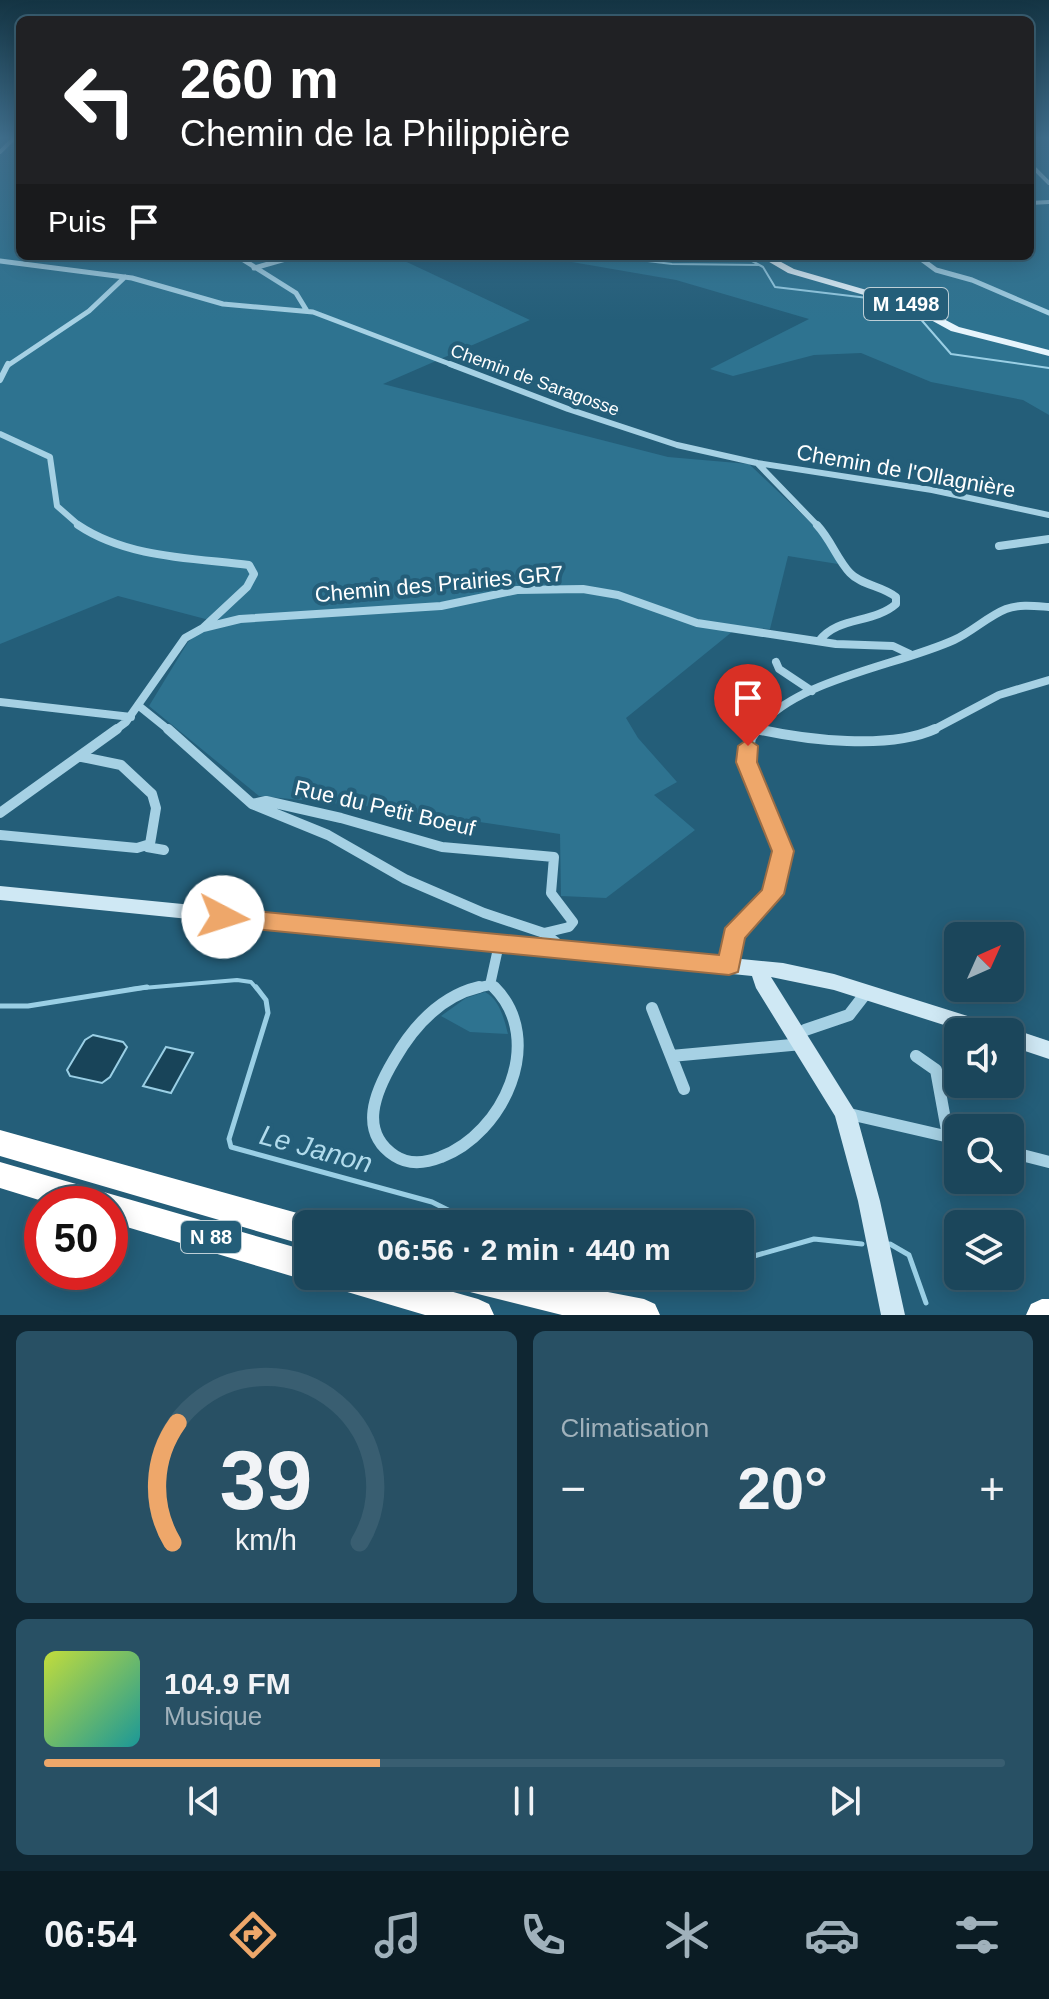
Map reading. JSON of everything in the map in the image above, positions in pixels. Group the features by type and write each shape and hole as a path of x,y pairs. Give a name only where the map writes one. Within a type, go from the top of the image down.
{"highway":[{"name":"N 88","path":"0,1143 294,1227"},
{"path":"0,1175 37,1186"},
{"name":"N 88","path":"128,1213 294,1262"},
{"path":"392,1290 478,1315"},
{"path":"520,1290 644,1315"},
{"path":"1042,1315 1049,1315"}],"main road":[{"name":"M 1498","path":"770,260 791,271 912,306 955,329 1049,353"},
{"path":"0,893 804,974 947,1018"},
{"path":"760,969 763,982 804,1037 845,1113 869,1201 892,1308"},
{"path":"1024,1042 1049,1050"}],"street":[{"path":"243,260 296,293 307,311"},
{"path":"254,268 282,260"},
{"path":"922,260 936,270 972,280 1049,313"},
{"path":"0,261 125,277 223,304 307,311"},
{"path":"0,380 9,363 89,311 125,277"},
{"name":"Chemin de Saragosse","path":"307,311 595,419 677,445 757,463"},
{"path":"0,434 50,457 57,506 70,520 95,537 138,551 249,565 254,574 247,587 203,628 180,643 131,717 82,757 0,813"},
{"path":"757,463 829,538 852,576 886,588 896,597 896,604 886,613 834,628 822,635 819,641"},
{"name":"Chemin de l'Ollagnière","path":"757,463 932,490 1049,515"},
{"path":"999,546 1049,539"},
{"name":"Chemin des Prairies GR7","path":"203,628 262,616 441,606 517,590 583,589 618,595 697,623 819,641 893,646 910,654"},
{"path":"729,965 733,934 773,894 783,851 746,762 747,749 756,729 776,709 812,691 955,640 1006,609 1049,607"},
{"path":"776,662 779,669 812,691"},
{"path":"756,729 870,740 910,739 937,728 996,695 1049,680"},
{"path":"0,702 131,717"},
{"path":"139,706 219,772 252,804 328,835 405,879 484,913 544,933 556,942 557,950"},
{"path":"82,757 121,765 152,794 156,808 151,842 147,847"},
{"name":"Rue du Petit Boeuf","path":"252,804 266,801 326,814 442,847 554,857 550,890 573,922 569,927 544,933"},
{"path":"0,835 164,850"},
{"path":"490,985 499,944"},
{"path":"490,985 500,993 507,1007 519,1047 518,1064 506,1097 480,1130 449,1154 419,1162 392,1156 376,1140 372,1129 381,1085 391,1064 408,1038 439,1008 470,989 490,985"},
{"path":"671,1056 804,1037 844,1020 861,1003 866,993"},
{"path":"652,1008 684,1089"},
{"path":"916,1056 936,1070 947,1114"},
{"path":"845,1113 944,1135"},
{"path":"1024,1156 1049,1162"}],"shaded area":[{"path":"0,198 16,198 16,260 402,260 530,320 383,384 668,457 749,464 827,538 838,564 788,556 770,629 738,627 626,718 638,738 677,782 654,795 695,830 606,898 561,896 560,834 385,808 259,796 149,706 188,642 213,621 118,596 0,644"},
{"path":"1034,198 1049,198 1049,415 1023,400 931,382 861,353 814,355 733,376 710,369 809,319 676,280 560,260 1034,260"},
{"path":"485,992 498,1005 508,1034 470,1032 441,1016 466,998"},
{"path":"93,1035 123,1042 127,1047 110,1077 102,1083 70,1076 67,1070 85,1040"},
{"path":"166,1047 193,1053 171,1093 143,1086"}],"waterway":[{"path":"640,260 672,264 759,265"},
{"path":"750,260 763,267 775,287 868,298 898,305 918,316 951,354 1049,368"},
{"name":"Le Janon","path":"138,988 237,980 251,982 257,989"},
{"name":"Le Janon","path":"138,988 147,987"},
{"name":"Le Janon","path":"256,987 266,1000 268,1013 229,1139 231,1147 432,1202 448,1210"},
{"name":"Le Janon","path":"0,1006 28,1006 138,988"},
{"name":"Le Janon","path":"131,989 138,988"},
{"name":"Le Janon","path":"754,1256 814,1239 862,1244"},
{"name":"Le Janon","path":"890,1244 909,1255 926,1303"}],"route":[{"path":"223,917 729,965 733,934 773,894 783,851 746,762 748,746"}]}
